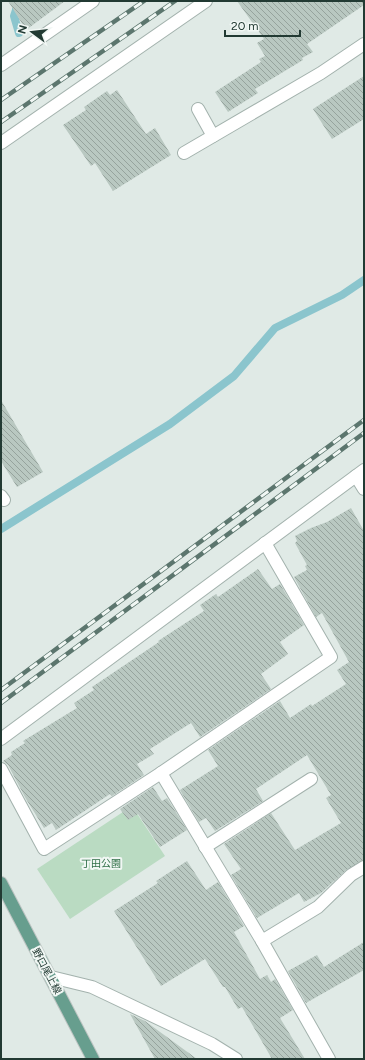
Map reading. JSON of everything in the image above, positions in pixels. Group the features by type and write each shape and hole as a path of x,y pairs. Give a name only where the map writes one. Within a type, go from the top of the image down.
{"main road":[{"name":"野口尾上線","path":"1,883 93,1059"}],"street":[{"path":"1,65 93,1"},
{"path":"1,143 206,1"},
{"path":"184,153 322,73 364,44"},
{"path":"198,109 213,136"},
{"path":"1,739 360,473 364,489"},
{"path":"1,769 44,849 160,773 331,657 265,543"},
{"path":"160,773 262,941 329,1059"},
{"path":"205,847 311,779"},
{"path":"262,941 318,907 351,875 364,867"},
{"path":"51,977 92,987 212,1044 236,1059"}],"green space":[{"name":"丁田公園","path":"132,806 165,856 70,919 37,869"}],"building":[{"path":"8,1 65,1 26,30"},
{"path":"237,1 364,1 364,5 307,44 313,52 302,58 303,60 255,89 258,93 228,112 215,92 261,62 259,59 265,56 257,43 264,39"},
{"path":"364,76 364,119 332,139 313,109"},
{"path":"117,90 146,134 155,128 171,155 113,191 95,163 91,166 63,125 86,110 84,107 107,91 110,95"},
{"path":"1,400 43,472 17,487 1,461"},
{"path":"351,508 364,531 364,860 346,870 321,893 304,902 299,893 257,918 231,875 241,869 224,844 271,813 295,850 341,823 326,798 331,795 307,755 256,789 263,801 215,831 206,818 199,822 180,790 218,766 208,750 280,701 290,718 346,684 337,670 349,662 322,613 316,617 294,577 307,570 305,566 307,565 295,543 297,541 295,536 327,522"},
{"path":"258,569 272,589 280,584 304,625 280,642 288,654 261,674 271,689 200,737 191,723 150,749 154,754 137,764 144,775 112,796 110,794 56,830 52,823 44,828 26,799 8,765 3,761 12,755 11,752 25,743 23,741 77,708 74,703 94,690 92,687 204,611 200,605 216,594 218,597"},
{"path":"153,787 162,801 167,798 187,830 160,847 138,814 128,820 120,809"},
{"path":"187,861 206,890 218,882 244,926 234,932 260,979 267,975 271,982 275,979 293,1010 280,1018 305,1059 272,1059 242,1007 238,1009 225,987 223,987 205,959 161,986 114,911 158,883 156,881"},
{"path":"364,942 364,970 306,1003 288,971 317,955 324,967"},
{"path":"130,1014 145,1021 197,1059 155,1059"}],"waterway":[{"path":"16,1 14,16 19,33"},
{"path":"1,529 170,424 234,376 275,328 342,295 364,280"}],"railway":[{"path":"1,100 144,1"},
{"path":"1,122 175,1"},
{"path":"1,690 364,420"},
{"path":"1,703 364,433"}]}
